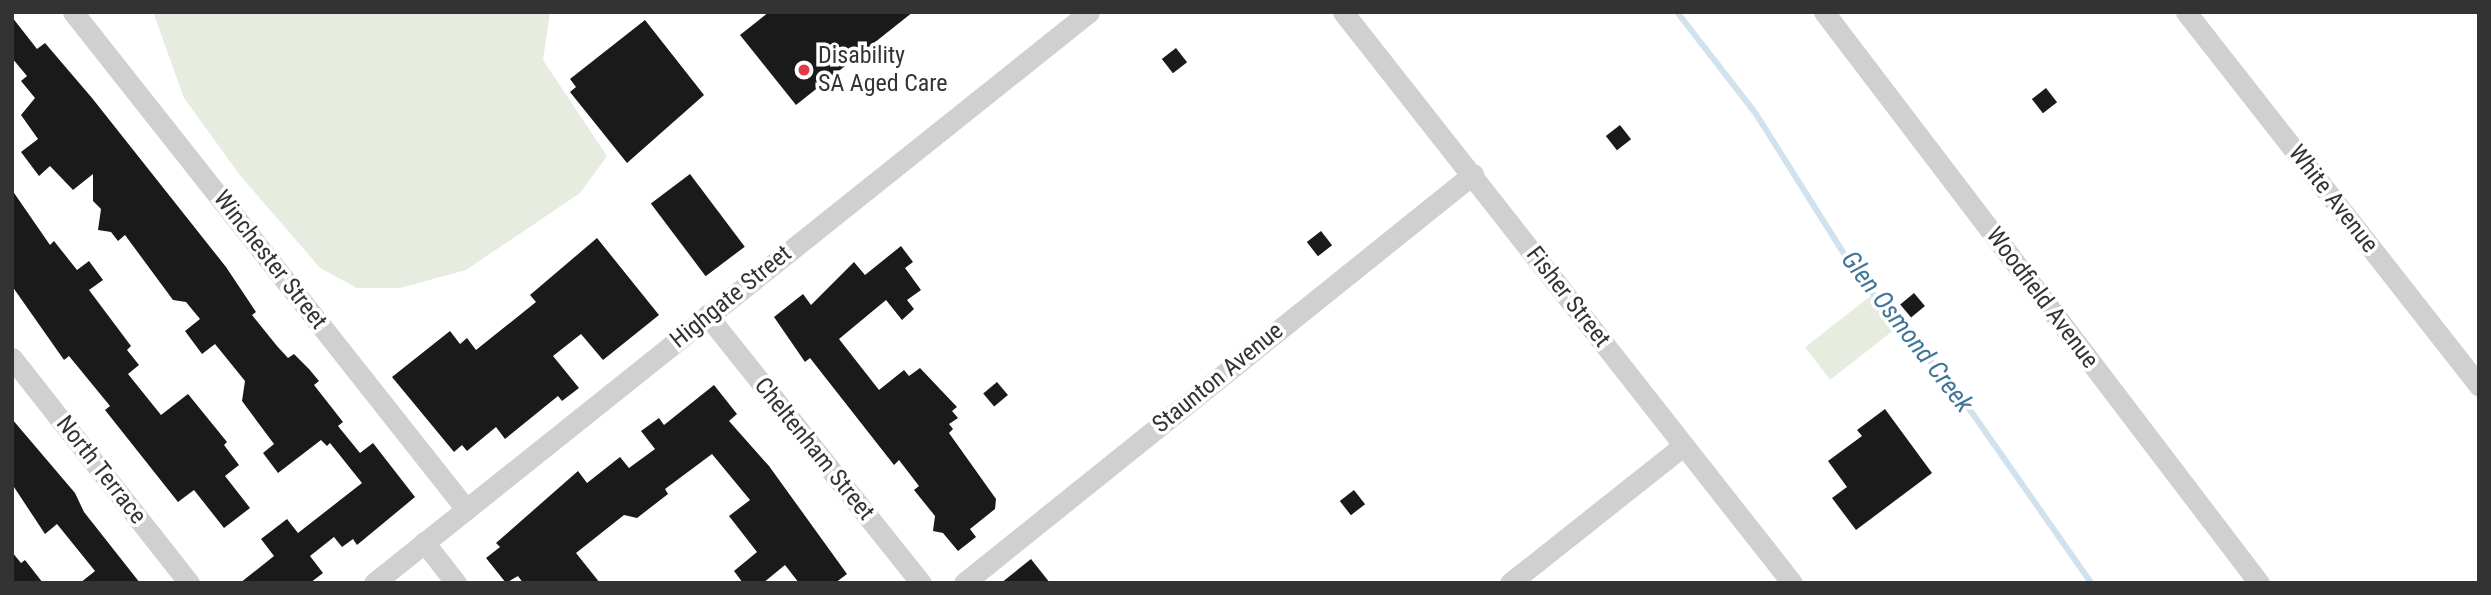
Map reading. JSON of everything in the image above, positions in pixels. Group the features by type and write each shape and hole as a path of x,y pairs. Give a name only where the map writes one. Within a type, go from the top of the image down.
{"street":[{"name":"Winchester Street","path":"73,12 466,509"},
{"name":"Highgate Street","path":"374,583 1089,12"},
{"name":"Fisher Street","path":"1343,12 1792,583"},
{"name":"Woodfield Avenue","path":"1824,12 2259,583"},
{"name":"White Avenue","path":"2186,12 2479,386"},
{"name":"Staunton Avenue","path":"964,583 1472,174"},
{"name":"Cheltenham Street","path":"708,315 921,583"},
{"name":"North Terrace","path":"12,358 189,583"},
{"path":"1510,583 1683,446"},
{"path":"424,542 456,583"}],"shaded area":[{"path":"153,12 550,12 543,60 607,156 580,193 466,270 400,288 357,288 320,268 239,174 184,98"},
{"path":"1872,295 1897,327 1830,380 1805,347"}],"building":[{"name":"Disability SA Aged Care","path":"769,12 913,12 796,105 740,35"},
{"path":"12,17 37,49 45,43 92,98 226,267 256,312 252,315 277,346 288,358 294,354 319,381 314,385 343,422 338,426 360,453 373,443 415,497 357,545 353,539 342,547 334,537 310,556 323,573 310,583 240,583 274,556 261,539 287,519 298,533 362,483 330,443 327,446 321,440 278,473 263,453 274,444 242,401 245,381 215,344 202,354 185,331 200,319 186,302 173,300 125,235 118,241 111,232 98,230 101,209 93,201 93,174 73,190 50,166 39,176 21,152 38,139 21,115 35,98 21,81 27,76 12,58"},
{"path":"645,20 704,95 627,163 570,92 576,87 570,79"},
{"path":"1176,48 1187,62 1173,73 1162,59"},
{"path":"2046,88 2057,102 2043,113 2032,99"},
{"path":"1620,125 1631,139 1617,150 1606,136"},
{"path":"690,174 745,247 706,276 651,203"},
{"path":"12,190 50,245 54,241 77,270 89,261 103,280 89,290 131,346 127,350 139,365 128,374 161,415 188,394 227,442 224,445 239,465 225,476 250,508 224,528 194,490 178,502 105,410 110,406 69,356 64,360 12,286"},
{"path":"1321,231 1332,245 1318,256 1307,242"},
{"path":"597,238 659,315 603,360 581,334 553,356 579,388 562,401 558,396 505,439 496,427 467,451 462,445 454,452 392,377 450,331 460,344 467,338 476,350 536,302 530,295"},
{"path":"901,246 913,262 905,268 921,290 907,300 914,309 902,320 886,300 839,339 879,390 904,370 909,376 920,368 957,407 952,411 958,418 949,424 953,429 949,433 996,499 995,509 970,529 976,537 958,551 943,533 933,531 935,516 914,490 919,486 899,460 894,465 810,358 805,362 774,317 803,294 811,305 854,262 865,275"},
{"path":"1914,293 1925,306 1911,318 1900,305"},
{"path":"997,382 1008,395 994,407 983,394"},
{"path":"714,385 737,414 729,421 769,466 847,574 835,583 799,583 785,565 763,583 743,583 734,571 757,552 729,516 750,500 712,454 665,489 668,494 637,518 624,515 576,553 600,583 523,583 518,576 506,583 486,558 500,547 496,543 578,471 587,483 620,457 629,468 655,449 641,431 659,418 664,425"},
{"path":"1885,409 1932,473 1856,530 1832,498 1847,487 1828,461 1862,436 1857,430"},
{"path":"12,419 75,493 84,512 140,583 80,583 95,571 57,524 45,534 12,484"},
{"path":"1354,490 1365,504 1351,515 1340,501"},
{"path":"12,552 21,563 25,560 43,583 12,583"},
{"path":"1031,559 1050,583 1001,583"}],"waterway":[{"name":"Glen Osmond Creek","path":"1677,12 1756,114 1858,276 1961,397 2091,583"}],"place":[{"name":"Disability SA Aged Care","path":"804,70"}]}
